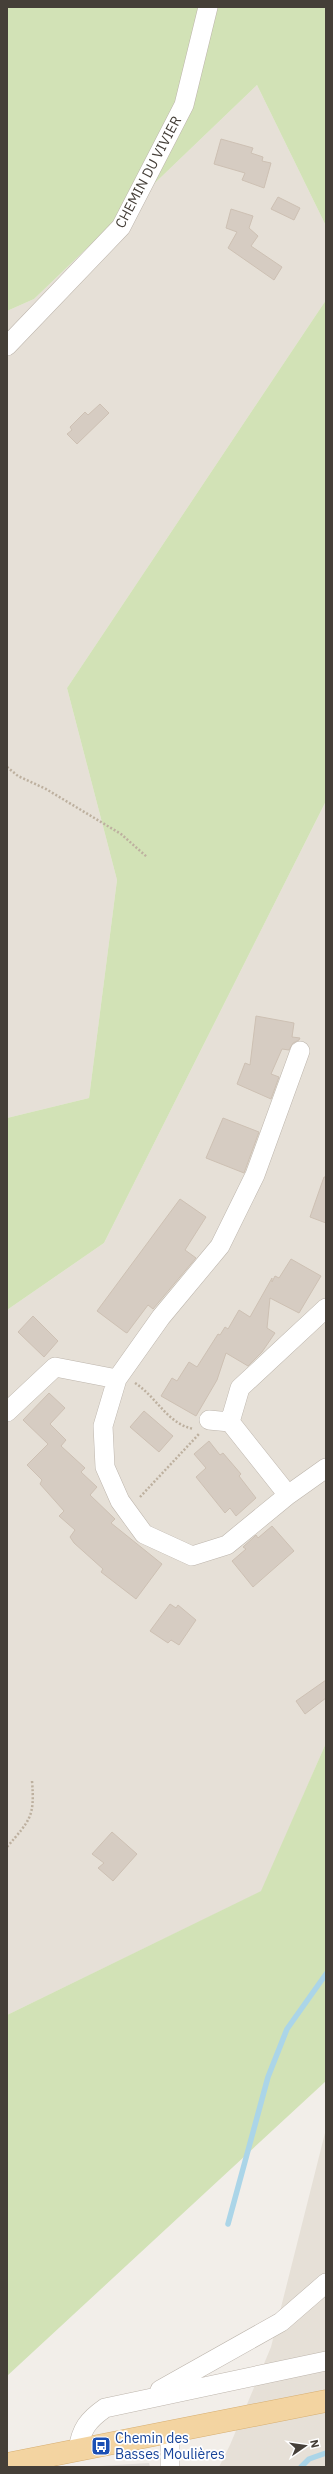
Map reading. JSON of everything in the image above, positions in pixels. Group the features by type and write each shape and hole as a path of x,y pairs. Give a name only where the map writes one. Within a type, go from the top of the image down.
{"main road":[{"path":"7,2464 326,2401"}],"street":[{"name":"CHEMIN DU VIVIER","path":"7,346 121,227 184,105 208,7"},
{"path":"300,1051 255,1175 220,1246 161,1317 117,1379 103,1426 105,1467 120,1501 144,1534 192,1556 227,1546 288,1495 326,1468"},
{"path":"230,1422 240,1388 326,1308"},
{"path":"7,1412 55,1367 117,1379"},
{"path":"209,1420 230,1422 288,1495"},
{"path":"141,2400 227,2354 281,2322 326,2283"},
{"path":"78,2450 81,2433 90,2418 105,2408 326,2361"},
{"path":"170,2432 170,2467"}],"path":[{"path":"7,767 18,776 46,789 121,834 147,857"},
{"path":"117,1379 132,1381 144,1389 178,1425 202,1431 128,1511"},
{"path":"7,1847 29,1822 34,1805 32,1781"}],"shaded area":[{"path":"257,85 326,226 326,300 67,688 117,880 89,1098 7,1118 7,311 34,299"},
{"path":"326,801 326,1743 262,1891 7,2015 7,1310 104,1243"},
{"path":"326,2129 326,2467 219,2467 230,2445 271,2347"},
{"path":"149,2463 150,2467 83,2467"}],"green space":[{"path":"7,7 326,7 326,226 257,85 34,299 7,311"},
{"path":"326,300 326,801 104,1243 7,1310 7,1118 89,1098 117,880 67,688"},
{"path":"326,1743 326,2081 7,2376 7,2015 261,1891"}],"building":[{"path":"221,139 253,148 251,153 263,157 262,161 271,163 264,188 242,180 245,173 214,164"},
{"path":"278,197 300,208 294,220 271,209"},
{"path":"231,209 253,216 249,228 258,236 251,246 282,267 274,280 228,248 237,232 226,228"},
{"path":"100,404 109,413 77,444 67,434 72,430 70,427 85,412 88,415"},
{"path":"256,1016 294,1023 292,1037 300,1038 293,1043 289,1050 282,1049 271,1074 279,1077 271,1099 237,1084 245,1063 250,1065"},
{"path":"223,1118 259,1132 244,1173 206,1158"},
{"path":"324,1177 326,1177 326,1223 310,1217"},
{"path":"180,1199 206,1217 185,1250 196,1258 153,1309 148,1305 127,1333 97,1311"},
{"path":"291,1259 321,1276 299,1313 270,1298 267,1328 275,1333 262,1352 248,1366 226,1353 217,1380 196,1416 161,1396 172,1378 177,1381 189,1362 197,1367 218,1334 220,1335 225,1327 228,1329 239,1310 250,1317 272,1278 272,1282 275,1276 279,1278"},
{"path":"33,1316 58,1341 44,1357 18,1332"},
{"path":"49,1393 65,1408 50,1424 66,1440 61,1446 85,1468 81,1472 97,1487 90,1495 115,1519 111,1523 162,1564 136,1599 101,1572 103,1569 74,1543 70,1537 75,1530 59,1516 64,1511 40,1484 42,1480 27,1465 48,1444 23,1420"},
{"path":"144,1411 173,1436 159,1452 130,1427"},
{"path":"209,1441 220,1455 223,1453 241,1474 239,1476 256,1498 236,1516 230,1508 225,1513 196,1477 206,1468 194,1454"},
{"path":"272,1526 294,1551 253,1587 232,1561 246,1549 243,1547 256,1535 258,1538"},
{"path":"170,1604 176,1608 178,1605 196,1620 179,1645 171,1640 168,1643 150,1631"},
{"path":"326,1680 326,1698 305,1714 296,1701"},
{"path":"112,1832 137,1854 113,1881 98,1868 104,1863 92,1854"}],"waterway":[{"path":"228,2224 268,2077 287,2029 326,1974"},
{"path":"301,2467 309,2459 326,2453"}],"place":[{"name":"Chemin des Basses Moulières","path":"101,2446"}]}
